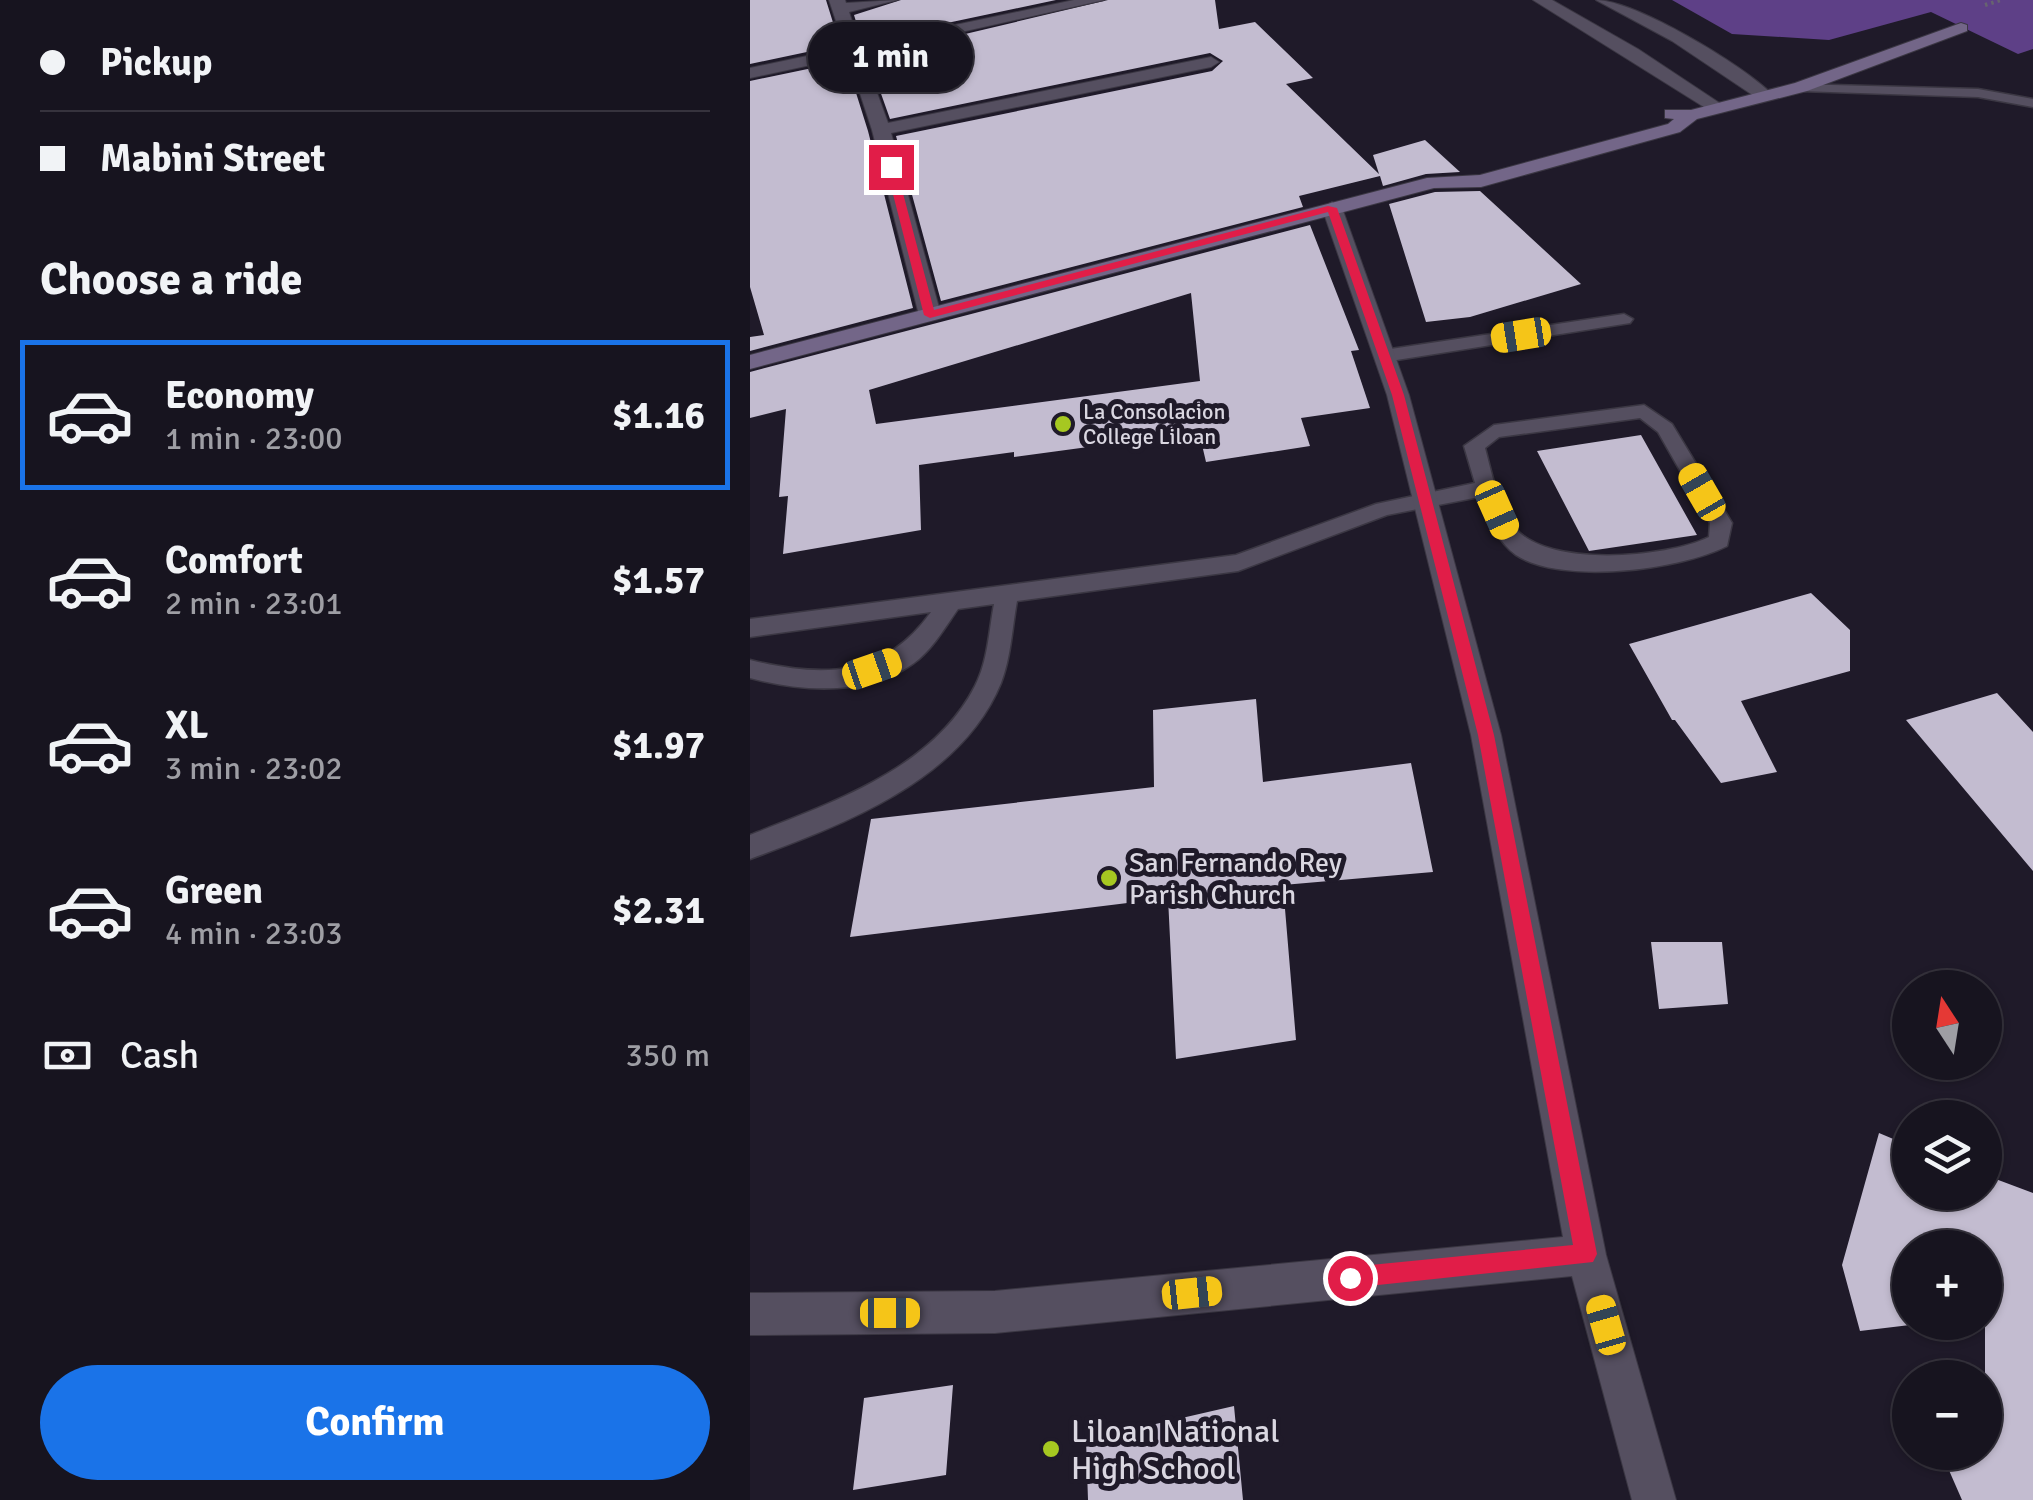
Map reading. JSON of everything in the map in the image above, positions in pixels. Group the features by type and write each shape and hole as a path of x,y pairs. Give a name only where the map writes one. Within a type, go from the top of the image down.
{"street":[{"path":"889,0 838,5 881,130 930,315"},
{"path":"750,73 1096,0"},
{"path":"1541,0 1632,52 1718,108"},
{"path":"1604,0 1678,38 1763,94"},
{"path":"750,362 1434,182 1480,180 1674,128 1691,115 1801,87 1961,28"},
{"path":"881,130 1211,62"},
{"path":"1332,208 1384,356 1426,498 1486,735 1586,1254 1654,1500"},
{"path":"750,1314 995,1312 1586,1254"}],"lane":[{"path":"1801,87 1978,93 2033,103"},
{"path":"1384,356 1624,318"},
{"path":"1644,411 1665,428 1721,524 1719,541 1704,548 1597,565 1563,562 1525,551 1506,532 1487,488 1474,446 1481,438 1494,432 1644,411"},
{"path":"750,628 1238,563 1426,498 1487,488"},
{"path":"750,847 855,805 925,759 962,727 986,690 1007,596"},
{"path":"750,669 788,680 842,679 858,674 902,659 951,601"}],"shaded area":[{"path":"1672,0 2033,0 2033,49 2018,54 1931,12 1829,40 1732,34"}],"building":[{"path":"750,0 826,0 840,45 750,64"},
{"path":"901,0 1056,0 862,41 854,15"},
{"path":"1108,0 1215,0 1219,29 1255,22 1313,78 1286,84 1379,174 1373,155 1425,140 1460,172 1426,174 1383,186 1380,176 1299,196 1303,207 941,301 896,136 1212,71 1223,61 1210,53 890,119 868,57"},
{"path":"846,61 913,308 750,351 750,337 764,335 750,287 750,81"},
{"path":"1480,191 1581,284 1470,317 1426,322 1389,204 1435,192"},
{"path":"1310,225 1359,350 1351,351 1370,408 1301,418 1310,446 1206,462 1199,432 1014,457 1014,452 919,465 921,530 783,554 788,496 779,497 786,409 750,418 750,372","holes":["1191,293 1200,381 876,424 869,390"]},
{"path":"1641,435 1697,535 1589,551 1537,451"},
{"path":"1811,593 1850,630 1850,671 1741,701 1777,772 1721,783 1672,720 1629,644"},
{"path":"1997,693 2033,732 2033,871 1906,720"},
{"name":"San Fernando Rey Parish Church","path":"1256,699 1263,782 1411,763 1433,872 1283,885 1296,1040 1176,1059 1168,898 850,937 871,819 1154,787 1153,710"},
{"path":"1651,942 1722,942 1728,1004 1659,1009"},
{"path":"1879,1133 1892,1138 1892,1210 2002,1210 2002,1181 2033,1193 2033,1500 1962,1500 1949,1470 2002,1470 2002,1360 1985,1360 1985,1340 2002,1340 2002,1230 1892,1230 1892,1327 1860,1331 1842,1265"},
{"path":"953,1385 946,1475 853,1490 864,1398"},
{"path":"1234,1406 1243,1500 1088,1500 1086,1440"}],"place":[{"name":"La Consolacion College Liloan","path":"1063,424"},
{"name":"San Fernando Rey Parish Church","path":"1109,878"},
{"name":"Liloan National High School","path":"1051,1449"}],"route":[{"path":"891,167 930,315 1332,208 1398,395 1486,735 1586,1254 1350,1278"}]}
